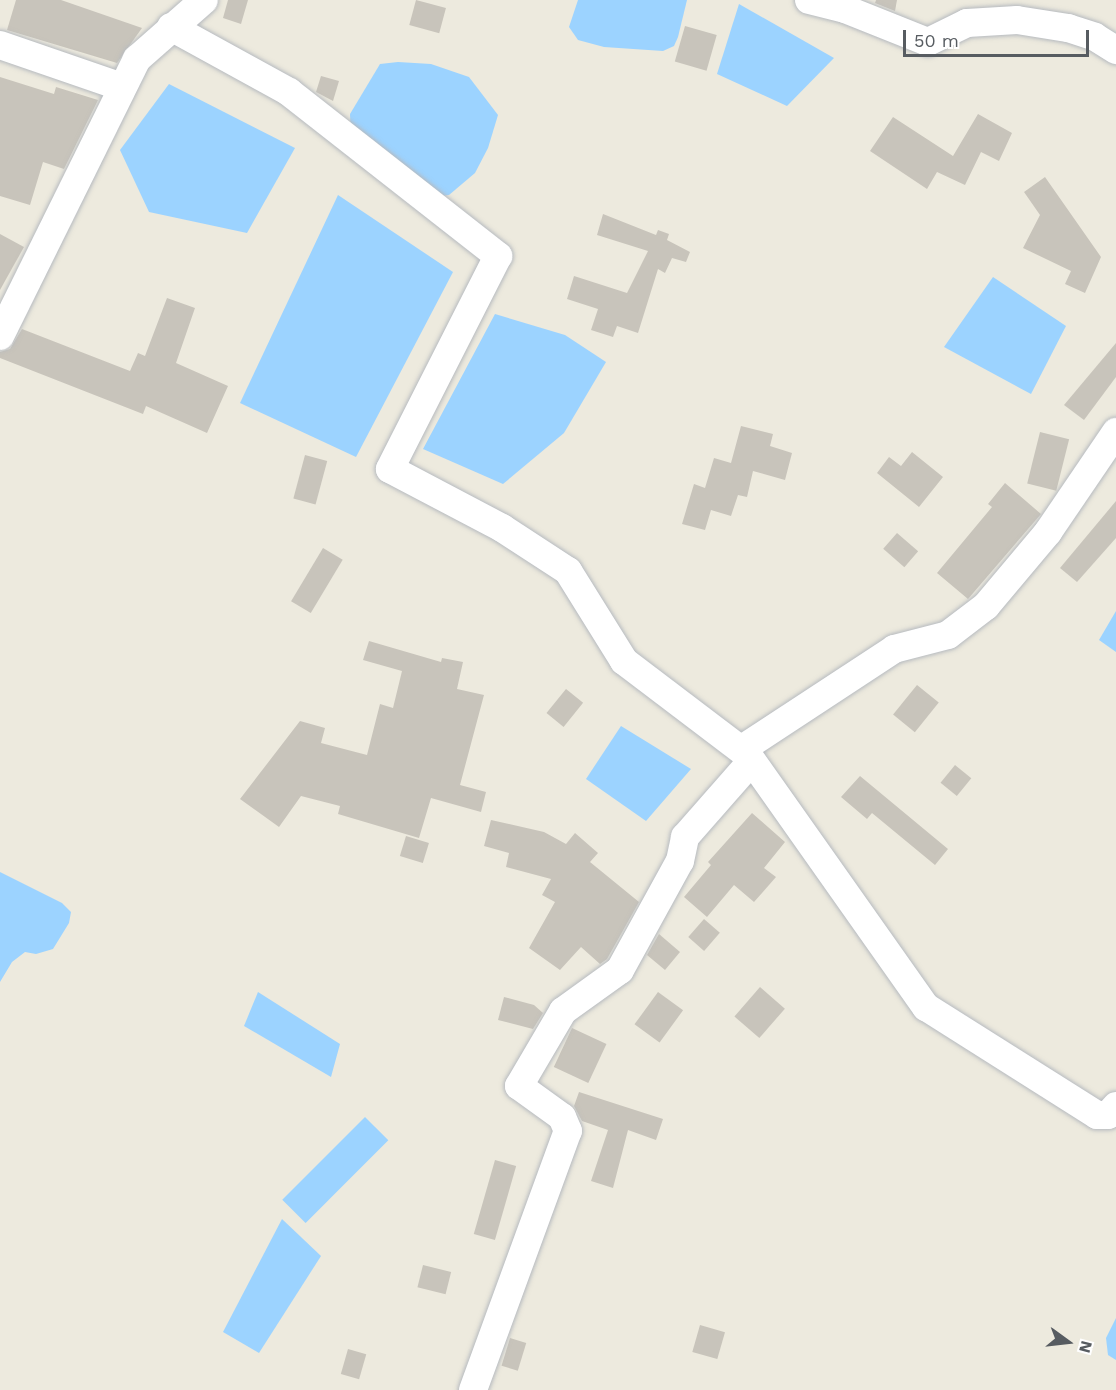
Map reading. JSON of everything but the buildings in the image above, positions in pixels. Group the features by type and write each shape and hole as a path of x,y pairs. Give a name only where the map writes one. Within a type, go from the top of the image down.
{"street":[{"path":"0,336 137,59 204,0"},
{"path":"809,0 845,9 928,42 967,23 1017,20 1068,28 1095,37 1116,50"},
{"path":"171,27 289,92 498,256 390,469 502,528 568,571 624,661 747,755 788,806 864,924 926,1007 1097,1114 1108,1115 1116,1106"},
{"path":"0,45 122,87"},
{"path":"473,1390 568,1131 562,1117 519,1086 563,1011 620,970 680,861 685,837 747,755 894,649 948,635 986,606 1048,532 1116,432"}],"water":[{"path":"578,0 687,0 674,46 663,51 604,47 578,40 569,27"},
{"path":"739,4 834,58 787,106 717,74"},
{"path":"398,62 431,64 469,77 498,115 488,148 475,173 449,195 441,196 351,137 350,114 380,64"},
{"path":"169,84 295,148 247,233 149,212 120,150"},
{"path":"338,195 453,272 356,457 240,403"},
{"path":"993,277 1066,326 1031,394 944,347"},
{"path":"495,314 565,335 606,362 564,433 503,484 423,449"},
{"path":"1116,611 1116,652 1099,640"},
{"path":"621,726 691,769 646,821 586,779"},
{"path":"0,872 62,903 71,912 69,923 53,949 36,954 25,952 12,962 0,982"},
{"path":"258,992 340,1044 331,1077 244,1026"},
{"path":"365,1117 388,1140 306,1223 282,1200"},
{"path":"282,1219 321,1256 259,1353 223,1332"},
{"path":"1116,1318 1116,1360 1108,1355 1106,1338"}]}
